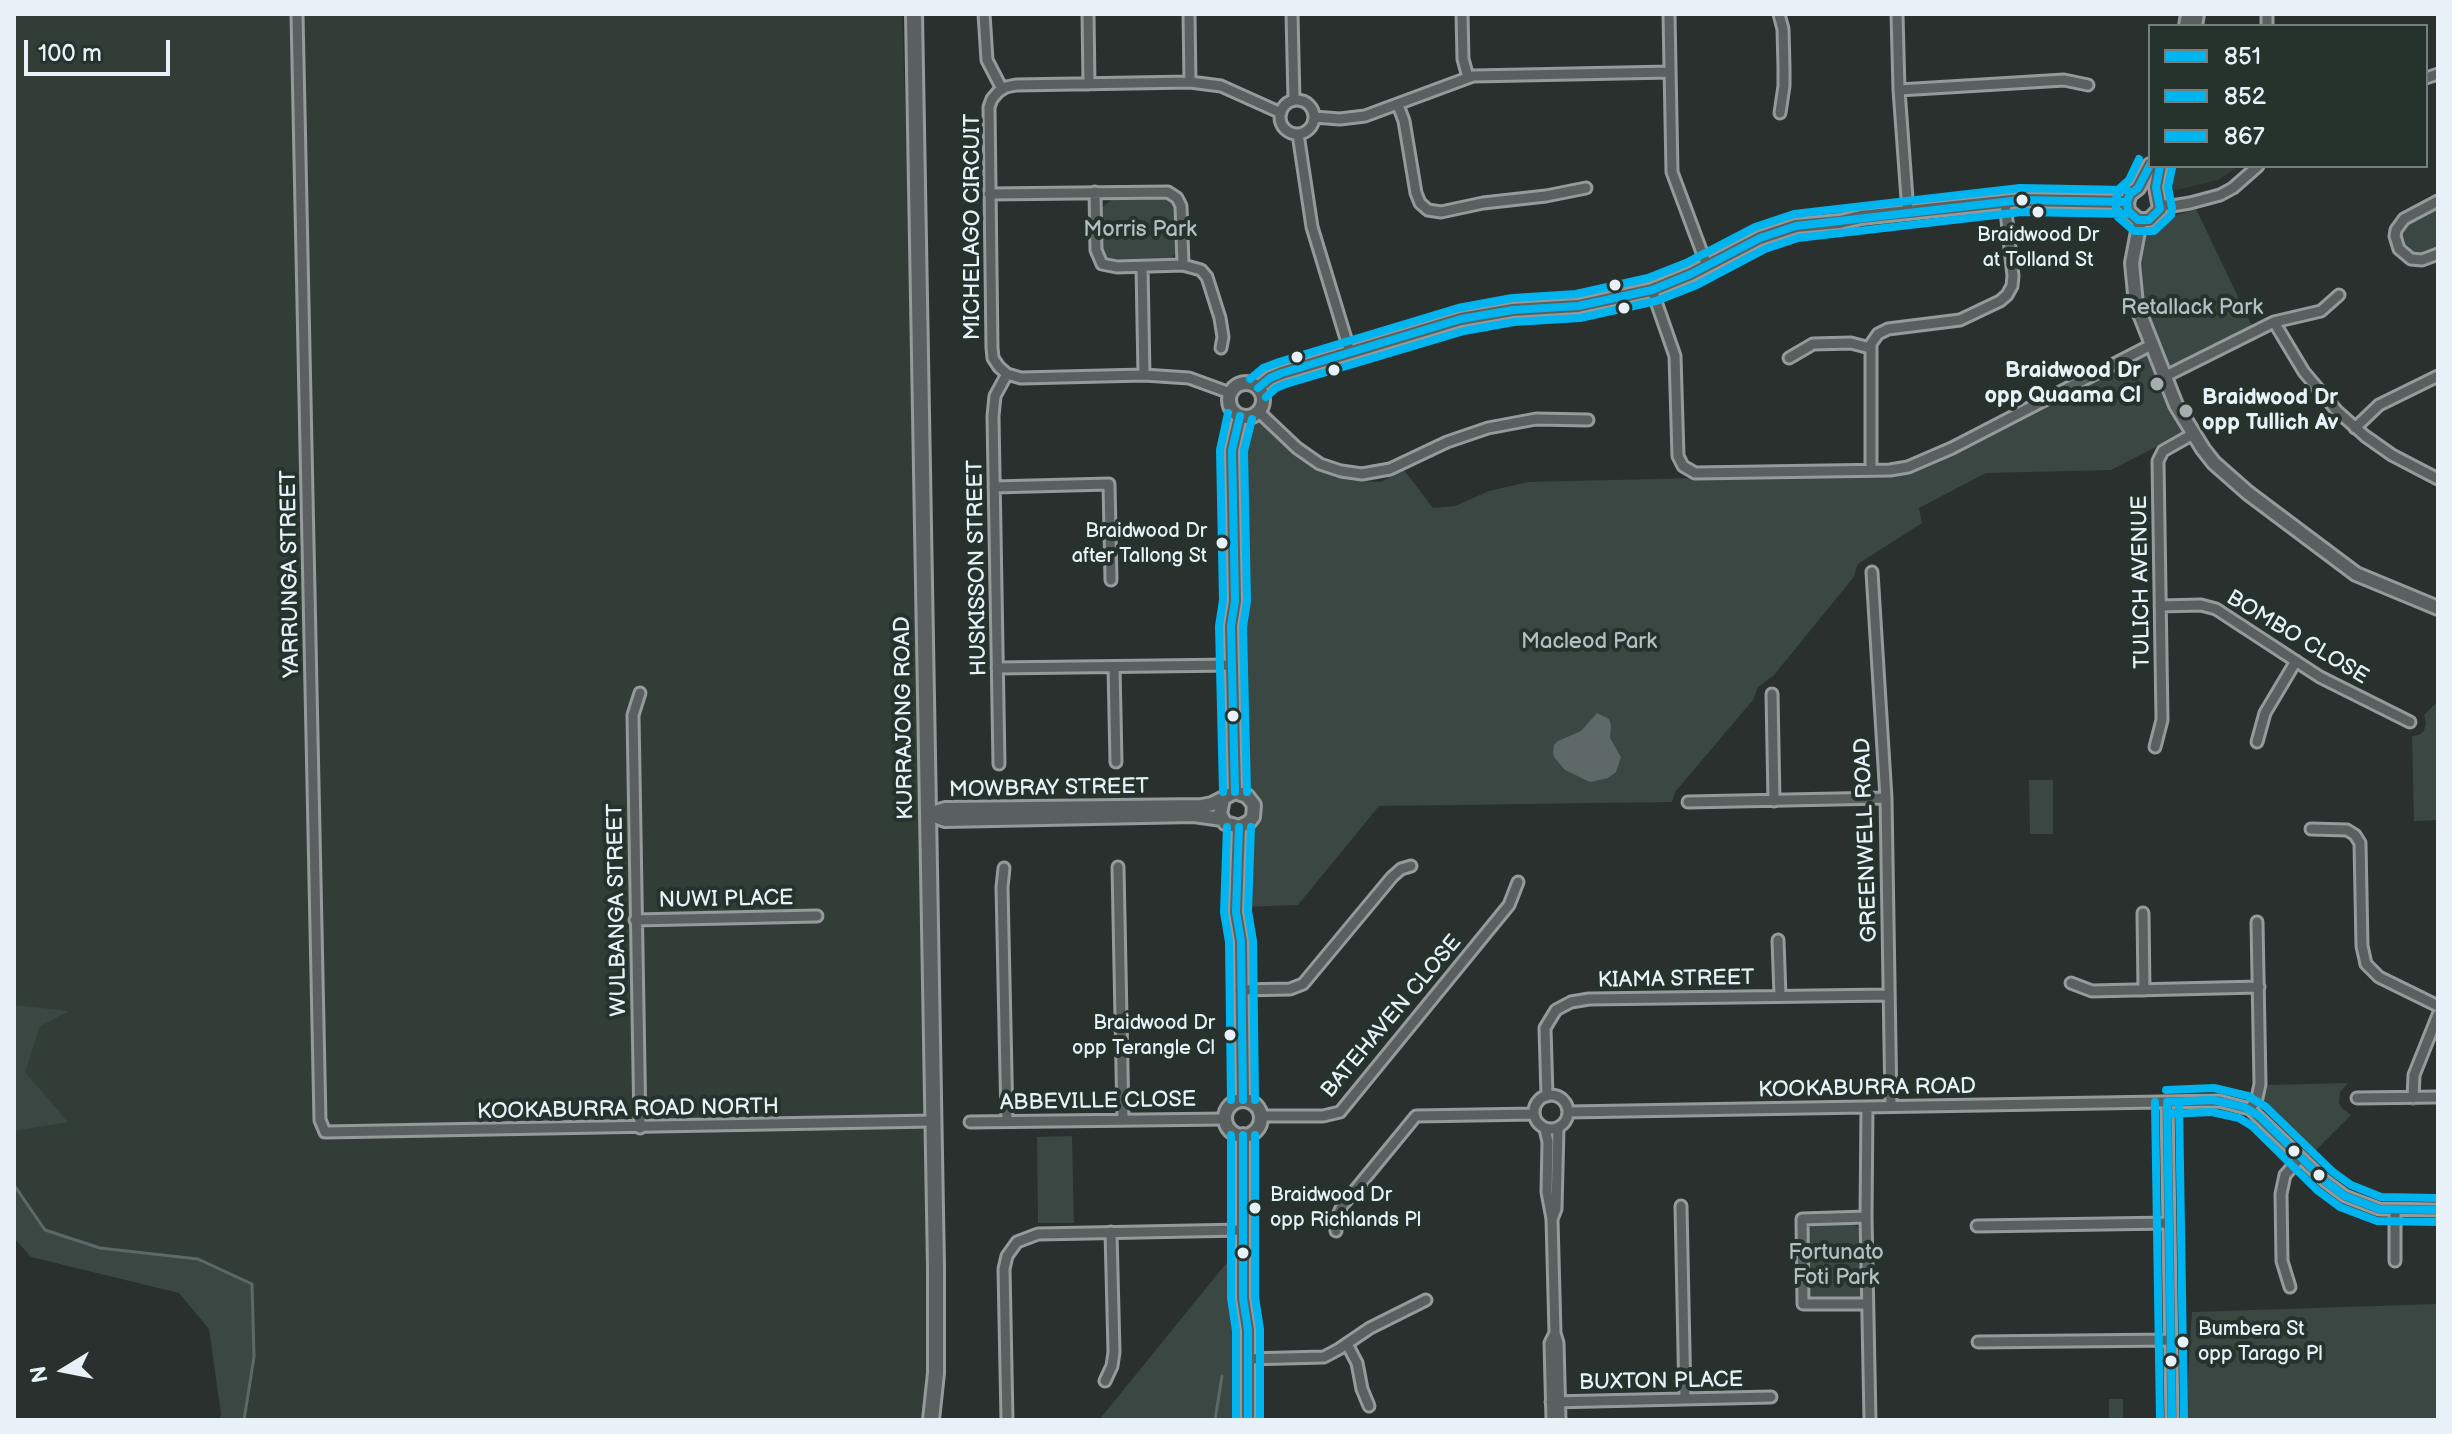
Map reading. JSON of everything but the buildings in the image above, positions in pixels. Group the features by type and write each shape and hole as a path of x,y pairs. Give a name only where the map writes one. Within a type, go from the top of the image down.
{"main road":[{"name":"KURRAJONG ROAD","path":"914,14 937,1344 931,1420"}],"street":[{"name":"YARRUNGA STREET","path":"297,14 319,1105 325,1132"},
{"path":"984,14 987,60 1002,89"},
{"path":"1088,14 1089,84"},
{"path":"1189,14 1190,82"},
{"path":"1292,14 1294,100"},
{"path":"1462,14 1463,59 1468,77"},
{"path":"1669,14 1672,172 1707,266"},
{"path":"1779,14 1783,29 1784,86 1780,113"},
{"path":"1897,14 1908,212"},
{"path":"1314,117 1358,117 1468,77 1670,72"},
{"path":"1899,90 2064,80 2088,85"},
{"name":"MICHELAGO CIRCUIT","path":"1007,374 995,363 992,354 989,194 989,107 1002,89 1016,85 1190,82 1221,86 1281,113"},
{"path":"1300,100 1310,105 1314,117 1311,127 1298,134 1287,130 1281,113 1285,105 1300,100"},
{"path":"1398,105 1404,121 1416,193 1420,203 1428,210 1441,212 1586,188"},
{"path":"1298,134 1312,227 1350,352"},
{"path":"2148,168 2127,202 2131,215 2140,221 2154,218 2159,200 2156,182 2160,168"},
{"path":"2138,188 2149,188 2159,200 2172,206 2190,203 2220,195 2256,168"},
{"path":"989,194 1163,191 1174,195 1182,210 1183,265"},
{"path":"1095,192 1096,250 1099,260 1111,267 1183,265 1196,268 1207,277 1223,330 1221,348"},
{"path":"2438,201 2404,219 2395,236 2399,249 2411,259 2422,260 2438,254"},
{"path":"1871,470 1872,340 1884,331 1960,320 2007,295 2013,276 2005,202"},
{"path":"1258,388 1282,373 1461,319 1513,310 1578,306 1652,290 1760,238 1786,229 1861,217 2005,202 2127,202"},
{"path":"2140,221 2131,275 2136,304 2176,405 2214,463 2248,493 2356,574 2438,608"},
{"path":"1142,267 1144,375"},
{"path":"1652,290 1675,356 1680,461 1695,473 1871,470 1915,465 2151,345"},
{"path":"2164,377 2274,322 2321,311 2339,295"},
{"path":"2274,322 2317,389 2355,428 2392,455 2438,479"},
{"path":"1789,358 1813,344 1851,343 1870,348"},
{"path":"1007,374 1021,378 1144,375 1189,378 1230,393"},
{"name":"HUSKISSON STREET","path":"999,764 994,402 1007,374"},
{"path":"2355,428 2379,405 2438,376"},
{"path":"1240,384 1258,388 1262,402 1258,411 1250,416 1240,416 1231,409 1230,393 1240,384"},
{"path":"1258,411 1297,448 1320,464 1362,474 1390,469 1447,442 1488,428 1536,419 1588,420"},
{"path":"1229,796 1247,796 1254,805 1253,817 1244,826 1229,826 1222,819 1219,808 1229,796 1233,665 1231,626 1235,601 1232,450 1240,416"},
{"name":"TULICH AVENUE","path":"2155,747 2162,720 2158,461 2163,451 2193,434"},
{"path":"994,487 1109,484 1111,580"},
{"name":"GREENWELL ROAD","path":"1872,572 1886,798 1891,1106"},
{"name":"BOMBO CLOSE","path":"2160,606 2211,607 2333,684 2410,722"},
{"path":"2257,742 2265,713 2296,661"},
{"path":"997,668 1233,665"},
{"path":"1114,667 1116,762"},
{"name":"WULBANGA STREET","path":"640,693 633,715 640,1128"},
{"path":"1772,694 1774,801"},
{"name":"MOWBRAY STREET","path":"929,814 945,809 1202,806 1229,796"},
{"path":"1688,802 1886,798"},
{"name":"MOWBRAY STREET","path":"929,814 945,820 1194,815 1222,819"},
{"path":"1239,827 1236,912 1241,937 1243,1100"},
{"path":"2311,829 2347,830 2360,843 2363,953 2370,969 2379,977 2438,1006"},
{"path":"1240,990 1290,989 1303,984 1392,877 1401,869 1411,866"},
{"path":"1118,867 1123,1119"},
{"path":"1004,868 1007,1121"},
{"name":"BATEHAVEN CLOSE","path":"1261,1116 1323,1116 1340,1112 1509,905 1518,882"},
{"path":"2143,913 2144,990"},
{"name":"NUWI PLACE","path":"635,920 817,916"},
{"path":"2257,922 2260,1084 2257,1098 2250,1109 2325,1181 2345,1196 2373,1207 2438,1210"},
{"path":"1778,940 1780,996"},
{"path":"2071,983 2092,991 2259,987"},
{"name":"KIAMA STREET","path":"1547,1096 1545,1028 1552,1014 1566,1003 1589,999 1889,995"},
{"path":"2413,1098 2414,1075 2438,1015"},
{"path":"1552,1219 1556,1209 1558,1128 1568,1112 1558,1097 1547,1096 1537,1103 1534,1114 1545,1129 1548,1142 1547,1192 1552,1219 1555,1333 1558,1343 1556,1402 1552,1420"},
{"path":"2357,1098 2438,1097"},
{"path":"1243,1100 1253,1103 1261,1116 1254,1132 1243,1135 1229,1129 1226,1119 1232,1104 1243,1100"},
{"name":"KOOKABURRA ROAD","path":"1568,1112 2219,1101 2250,1109"},
{"path":"2167,1102 2172,1420"},
{"path":"1867,1107 1870,1420"},
{"path":"1336,1231 1335,1222 1342,1206 1416,1116 1534,1114"},
{"name":"ABBEVILLE CLOSE","path":"970,1122 1226,1119"},
{"name":"KOOKABURRA ROAD NORTH","path":"325,1132 933,1121"},
{"path":"1545,1129 1558,1128"},
{"path":"1243,1135 1243,1298 1247,1318 1248,1420"},
{"path":"2290,1287 2282,1261 2281,1189 2285,1175 2300,1158"},
{"path":"1681,1206 1685,1399"},
{"path":"2395,1210 2395,1261"},
{"path":"1866,1217 1802,1219 1803,1304 1867,1304"},
{"path":"1977,1226 2169,1223"},
{"path":"1007,1420 1004,1269 1009,1252 1021,1239 1038,1234 1243,1230"},
{"path":"1105,1381 1114,1352 1111,1232"},
{"path":"1247,1359 1319,1358 1329,1355 1370,1328 1426,1300"},
{"path":"1978,1342 2170,1340"},
{"path":"1347,1344 1357,1363 1369,1406"},
{"name":"BUXTON PLACE","path":"1556,1402 1771,1397"},
{"path":"1556,1402 1560,1420"}],"shaded area":[{"path":"14,14 902,14 929,814 931,1420 244,1420 254,1357 198,1259 100,1248 45,1230 14,1185"},
{"path":"2174,168 2236,168 2218,180 2178,190 2173,189 2170,182"},
{"path":"1597,713 1609,719 1610,738 1621,757 1616,772 1608,778 1590,782 1565,770 1553,752 1558,741 1581,731"}],"green space":[{"name":"Morris Park","path":"1168,198 1177,206 1177,251 1169,261 1113,262 1103,254 1103,207 1111,200"},
{"path":"2438,206 2438,248 2420,256 2404,250 2399,240 2403,226"},
{"name":"Retallack Park","path":"2196,209 2253,328 2169,371 2151,329 2137,270 2142,243 2149,230 2160,220"},
{"name":"Macleod Park","path":"2147,354 2174,415 2185,432 2111,470 1986,473 1919,508 1922,523 1858,564 1853,578 1774,675 1758,687 1753,700 1675,792 1672,802 1379,806 1298,905 1244,907 1247,834 1256,823 1260,809 1256,797 1243,785 1238,651 1243,593 1240,435 1247,424 1258,420 1314,466 1352,481 1381,482 1404,470 1433,508 1455,506 1489,491 1528,482 1910,473"},
{"path":"2438,701 2438,820 2414,821 2412,736 2424,731 2424,715"},
{"path":"2029,780 2053,780 2053,834 2030,834"},
{"path":"14,1005 69,1011 40,1026 25,1072 68,1122 14,1131"},
{"path":"2348,1083 2340,1092 2339,1103 2351,1115 2308,1158 2262,1107 2266,1085"},
{"path":"1072,1136 1074,1223 1038,1223 1037,1137"},
{"path":"14,1182 45,1230 100,1248 198,1259 252,1284 254,1357 244,1420 219,1420 221,1414 209,1329 179,1293 31,1257 14,1238"},
{"name":"Fortunato Foti Park","path":"1813,1224 1853,1224 1863,1230 1863,1297 1859,1300 1810,1300 1806,1231"},
{"path":"1233,1255 1235,1420 1099,1420"},
{"path":"2438,1304 2438,1420 2185,1420 2192,1312"},
{"path":"2109,1399 2123,1399 2123,1420 2109,1420"}],"waterway":[{"path":"14,1185 45,1230 100,1248 198,1259 252,1284 254,1357 244,1420"},
{"path":"1215,1420 1222,1376"}],"transit line":[{"name":"852","path":"2139,159 2115,201 2118,217 2134,231 2154,231 2171,215 2168,187 2172,168"},
{"name":"851","path":"2148,168 2127,202 2128,211 2138,220 2149,220 2160,209 2156,187 2160,168"},
{"name":"867","path":"1250,379 1263,368 1279,362 1458,308 1512,298 1576,294 1648,278 1686,263 1755,227 1794,214 2020,188 2127,190"},
{"name":"851","path":"1258,388 1282,373 1461,319 1513,310 1578,306 1652,290 1691,274 1760,238 1796,226 2021,200 2127,202"},
{"name":"852","path":"1266,397 1286,384 1464,331 1514,322 1580,318 1656,301 1697,285 1765,249 1798,238 2022,212 2127,214"},
{"name":"867","path":"1223,792 1219,626 1223,600 1220,450 1228,413"},
{"name":"851","path":"1235,792 1231,626 1235,601 1232,450 1240,416"},
{"name":"852","path":"1247,792 1243,627 1247,601 1244,451 1252,419"},
{"name":"852","path":"1227,827 1224,912 1229,942 1231,1100"},
{"name":"851","path":"1239,827 1236,912 1241,941 1243,1100"},
{"name":"867","path":"1251,827 1248,911 1253,941 1255,1100"},
{"name":"867","path":"2166,1090 2214,1088 2248,1096 2266,1107 2333,1172 2351,1185 2381,1197 2438,1198"},
{"name":"851","path":"2167,1102 2213,1100 2244,1107 2259,1116 2325,1181 2345,1196 2379,1209 2438,1210"},
{"name":"852","path":"2155,1102 2160,1420"},
{"name":"851","path":"2167,1102 2172,1420"},
{"name":"867","path":"2179,1102 2184,1420"},
{"name":"852","path":"2168,1114 2212,1112 2239,1118 2252,1126 2317,1190 2340,1207 2377,1221 2438,1222"},
{"name":"852","path":"1231,1135 1231,1298 1236,1331 1236,1420"},
{"name":"851","path":"1243,1135 1243,1298 1248,1330 1248,1420"},
{"name":"867","path":"1255,1135 1255,1297 1260,1329 1260,1420"}],"place":[{"name":"Braidwood Dr at Tolland St","path":"2038,212"},
{"name":"Braidwood Dr opp Quaama Cl","path":"2157,384"},
{"name":"Braidwood Dr opp Tullich Av","path":"2186,411"},
{"name":"Braidwood Dr after Tallong St","path":"1222,543"},
{"name":"Braidwood Dr opp Terangle Cl","path":"1230,1035"},
{"name":"Braidwood Dr opp Richlands Pl","path":"1255,1208"},
{"name":"Bumbera St opp Tarago Pl","path":"2183,1342"}]}
